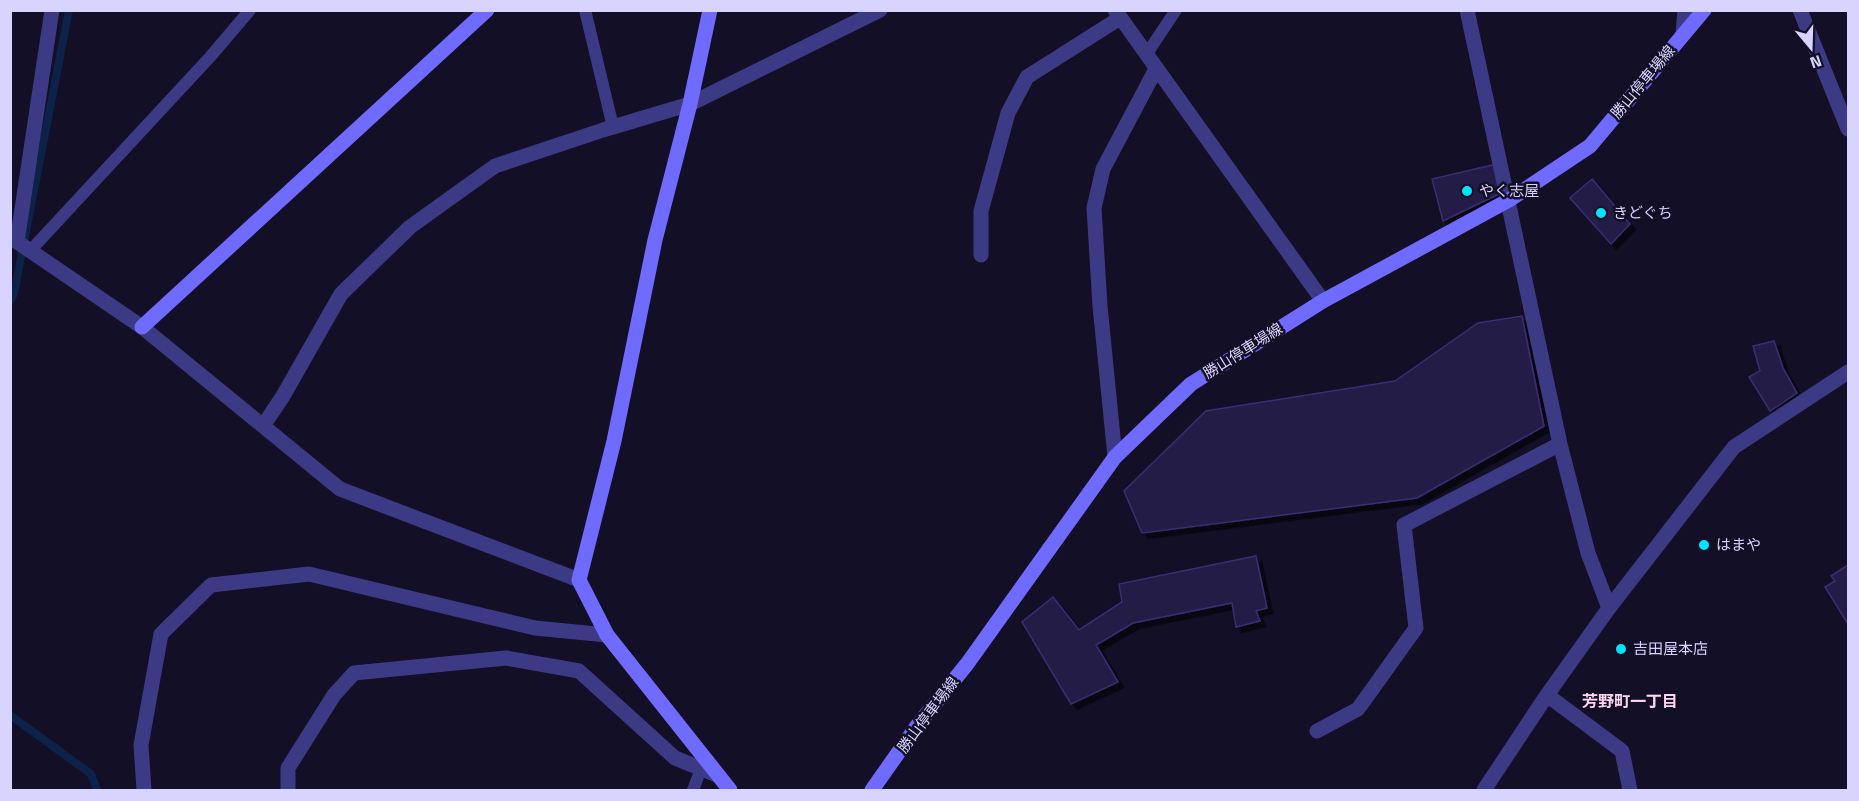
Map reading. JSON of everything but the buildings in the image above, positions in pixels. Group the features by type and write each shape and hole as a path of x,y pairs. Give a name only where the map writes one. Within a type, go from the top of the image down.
{"street":[{"path":"52,10 14,239 142,327 340,489 579,580"},
{"path":"142,327 488,10"},
{"path":"711,10 690,104 655,240 614,441 579,580 607,635 729,790"},
{"path":"263,426 283,396 341,294 410,227 495,166 690,104 880,10"},
{"path":"1467,10 1560,444 1588,553 1609,608"},
{"path":"1683,34 1684,10"},
{"name":"勝山停車場線","path":"872,790 917,726 967,664 1115,457 1191,384 1323,301 1509,200 1590,146 1704,10"},
{"path":"1800,10 1848,129"},
{"path":"981,255 981,211 1008,113 1027,76 1117,14 1323,301"},
{"path":"1115,457 1100,306 1094,208 1102,169 1156,69"},
{"path":"1484,790 1547,695 1609,608 1734,447 1848,372"},
{"path":"1317,731 1358,709 1416,628 1404,525 1560,444"},
{"path":"144,790 141,745 160,634 211,585 309,574 535,628 607,635"},
{"path":"288,790 288,768 334,695 354,673 506,658 579,671 675,758 717,775"},
{"path":"1547,695 1622,751 1630,790"}],"lane":[{"path":"30,251 210,57 250,10"},
{"path":"585,10 612,127"},
{"path":"1146,55 1176,10"},
{"path":"693,790 701,769"}],"waterway":[{"path":"10,301 14,294 69,10"},
{"path":"10,715 91,774 97,790"}],"place":[{"name":"やく志屋","path":"1467,191"},
{"name":"きどぐち","path":"1601,213"},
{"name":"はまや","path":"1704,545"},
{"name":"吉田屋本店","path":"1621,649"}],"district":[{"name":"芳野町一丁目","path":"1630,701"}]}
